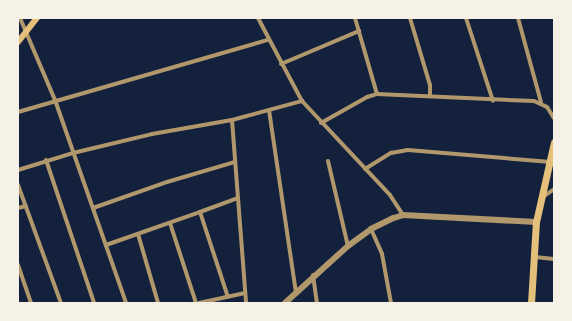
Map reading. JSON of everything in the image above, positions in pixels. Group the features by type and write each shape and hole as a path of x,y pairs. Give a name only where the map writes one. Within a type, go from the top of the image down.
{"main road":[{"path":"18,42 37,18"},
{"path":"531,303 536,222 543,198 554,142"}],"street":[{"path":"20,18 55,100 126,303"},
{"path":"258,18 268,40 302,101 390,195 403,215"},
{"path":"355,18 377,94"},
{"path":"410,18 430,85 430,95"},
{"path":"466,18 493,101"},
{"path":"518,18 541,102 554,118"},
{"path":"281,64 359,31"},
{"path":"18,112 55,100 268,40"},
{"path":"321,123 367,97 377,94 430,95 493,101 541,102"},
{"path":"18,170 46,160 73,153 152,134 232,120 302,101"},
{"path":"269,110 296,292"},
{"path":"232,120 246,303"},
{"path":"365,170 391,153 408,150 550,162"},
{"path":"46,160 94,303"},
{"path":"328,161 348,246"},
{"path":"93,208 167,182 235,162"},
{"path":"18,185 62,303"},
{"path":"543,198 554,189"},
{"path":"106,245 238,198"},
{"path":"18,208 26,206"},
{"path":"200,212 228,297"},
{"path":"285,303 313,275 348,246 371,229 403,215 536,222"},
{"path":"170,223 196,303"},
{"path":"371,229 382,254 391,303"},
{"path":"138,234 158,303"},
{"path":"535,257 554,259"},
{"path":"18,266 31,303"},
{"path":"313,275 317,303"},
{"path":"199,303 245,293"}]}
